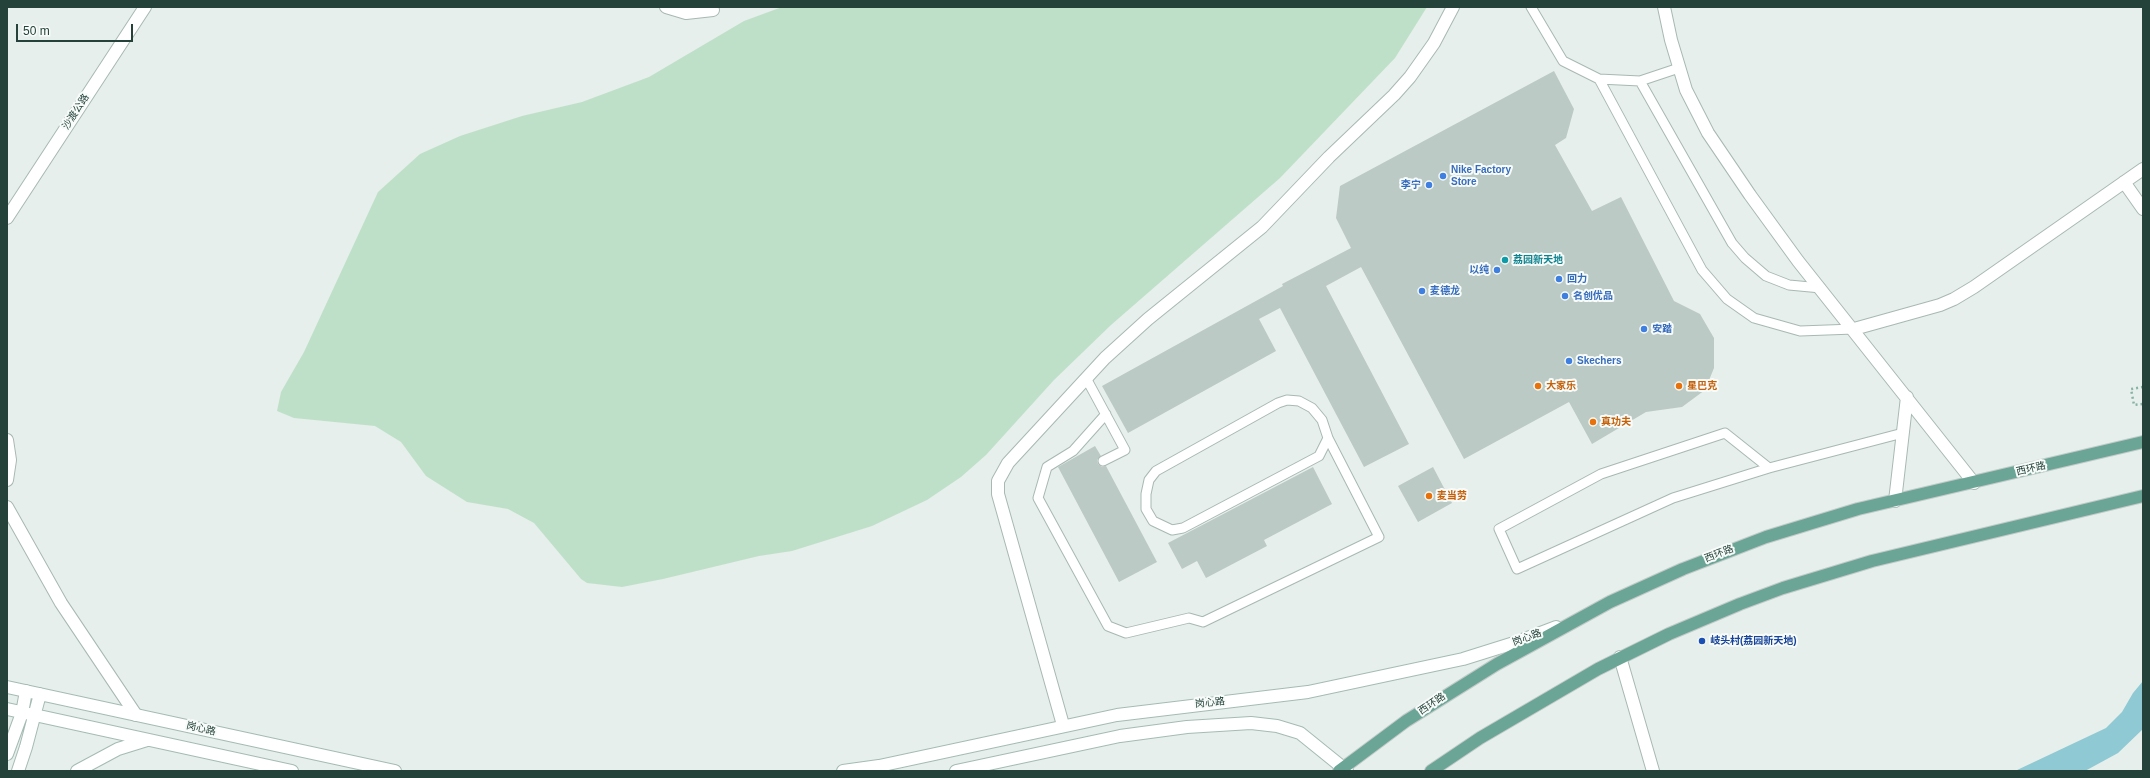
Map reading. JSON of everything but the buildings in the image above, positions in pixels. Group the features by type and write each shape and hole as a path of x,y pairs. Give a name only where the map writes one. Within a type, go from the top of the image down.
{"main road":[{"name":"西环路","path":"1343,770 1406,721 1451,692 1574,621 1646,585 1727,551 1812,522 1895,500 1974,483 2143,442"},
{"path":"1432,770 1519,715 1620,657 1669,634 1740,604 1827,574 1981,534 2143,496"}],"street":[{"name":"沙渡公路","path":"7,218 145,7"},
{"path":"666,7 686,13 713,10"},
{"path":"1063,725 998,494 998,481 1008,463 1105,358 1148,319 1262,227 1329,157 1394,95 1434,43 1453,7"},
{"path":"1664,7 1686,90 1708,133 1750,194 1821,288 1974,483"},
{"path":"1854,329 1940,305 1954,299 1974,287 2143,169"},
{"path":"2124,182 2143,208"},
{"path":"1895,500 1907,397"},
{"path":"7,440 10,460 7,480"},
{"path":"7,508 61,603 136,715"},
{"name":"岗心路","path":"843,771 879,766 1063,725 1117,715 1308,692 1463,659 1514,644 1574,621"},
{"path":"1620,657 1653,771"},
{"name":"岗心路","path":"7,687 394,771"},
{"path":"7,754 22,713 26,691"},
{"path":"18,771 40,694"},
{"path":"7,709 292,771"},
{"path":"956,771 1120,736 1187,727 1251,723 1277,726 1300,733 1343,770"},
{"path":"77,771 118,749 149,740"}],"lane":[{"path":"1531,7 1563,62 1599,79 1640,81 1679,68"},
{"path":"1599,79 1702,270 1727,299 1754,318 1800,331 1854,329"},
{"path":"1640,81 1732,243 1766,276 1789,285 1821,288"},
{"path":"1086,378 1125,450 1103,461"},
{"path":"1106,414 1073,451 1047,467 1038,498 1108,626 1126,633 1189,618 1203,622 1379,537 1328,438 1322,420 1312,408 1299,402 1287,400 1278,403 1156,471 1149,480 1146,494 1146,509 1153,521 1163,527 1172,530 1183,528 1319,456 1328,438"},
{"path":"1769,468 1725,433 1601,474 1499,529 1517,569 1673,498 1769,468 1903,433"}],"path":[{"path":"2143,387 2131,389 2134,405 2143,404"}],"green space":[{"path":"782,7 1427,7 1395,58 1280,178 1111,325 1054,380 986,455 961,477 927,500 872,526 792,551 759,556 663,579 622,587 587,583 581,579 534,523 508,509 467,502 426,476 401,442 375,426 294,418 277,411 281,392 304,352 378,192 420,154 460,136 522,116 582,102 649,77 744,21"}],"water":[{"path":"2143,681 2143,729 2118,753 2085,771 2015,771 2106,728 2122,712 2133,693"}],"place":[{"name":"Nike Factory Store","path":"1443,176"},
{"name":"李宁","path":"1429,185"},
{"name":"荔园新天地","path":"1505,260"},
{"name":"以纯","path":"1497,270"},
{"name":"回力","path":"1559,279"},
{"name":"麦德龙","path":"1422,291"},
{"name":"名创优品","path":"1565,296"},
{"name":"安踏","path":"1644,329"},
{"name":"Skechers","path":"1569,361"},
{"name":"大家乐","path":"1538,386"},
{"name":"星巴克","path":"1679,386"},
{"name":"真功夫","path":"1593,422"},
{"name":"麦当劳","path":"1429,496"},
{"name":"岐头村(荔园新天地)","path":"1702,641"}]}
